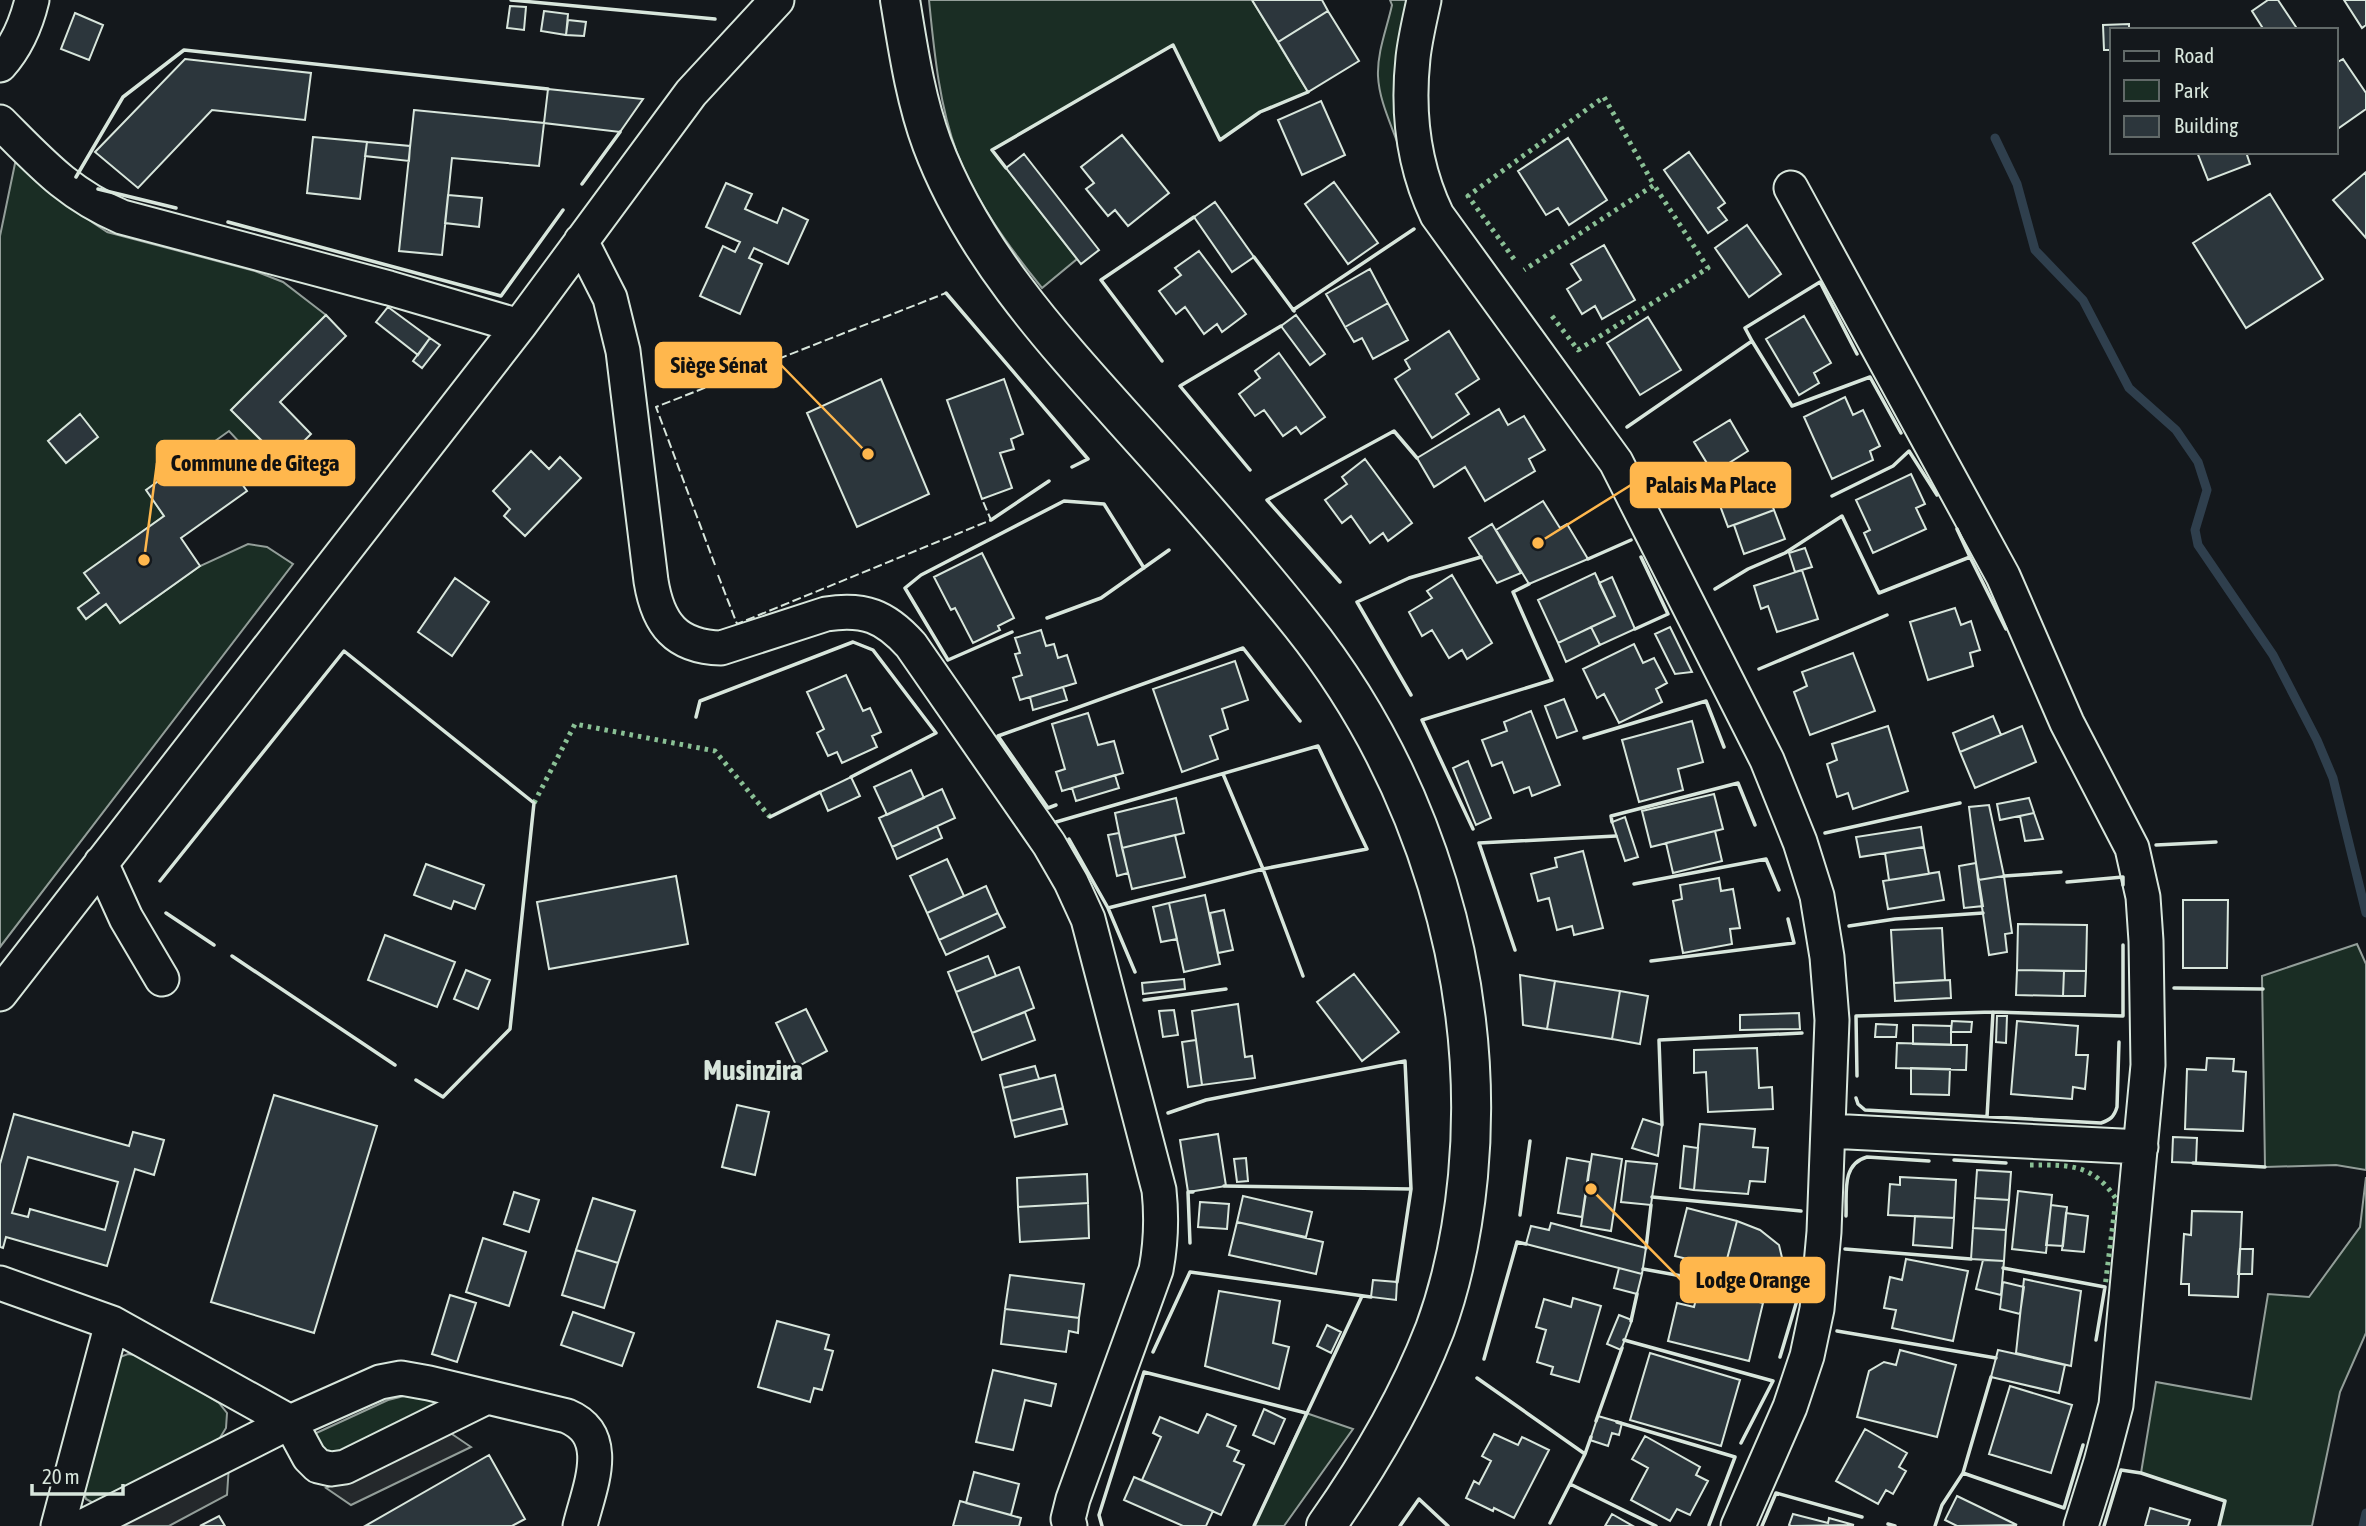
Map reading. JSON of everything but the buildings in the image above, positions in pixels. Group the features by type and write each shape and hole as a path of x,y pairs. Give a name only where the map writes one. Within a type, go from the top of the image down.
{"main road":[{"path":"900,0 919,98 932,144 971,222 1007,279 1050,337 1162,460 1303,627 1366,719 1411,811 1451,932 1463,998 1471,1073 1471,1140 1464,1214 1452,1273 1435,1328 1407,1390 1378,1447 1326,1526"}],"street":[{"path":"0,994 519,326 691,93 777,0"},
{"path":"1424,0 1413,57 1411,101 1413,143 1424,188 1437,215 1616,463 1767,760 1800,842 1817,896 1827,957 1832,1020 1824,1232 1817,1309 1807,1356 1790,1407 1738,1526"},
{"path":"0,65 10,53 19,14"},
{"path":"0,122 76,194 122,218 389,288 519,326"},
{"path":"1791,188 2003,576 2067,723 2133,848 2143,897 2148,1065 2116,1405 2081,1526"},
{"path":"581,241 610,298 623,351 654,604 665,622 677,636 690,644 721,649 842,611 869,615 896,629 911,645 1049,844 1088,919 1159,1190 1162,1217 1161,1246 1156,1270 1073,1499 1068,1519 1070,1526"},
{"path":"101,863 125,918 162,979"},
{"path":"1829,1131 2141,1147"},
{"path":"0,1283 112,1323 290,1422 309,1457 318,1466 331,1469 345,1467 487,1397"},
{"path":"58,1526 112,1323"},
{"path":"84,1526 290,1422 380,1382 401,1378 567,1416 581,1422 591,1434 596,1451 594,1471 580,1526"}],"green space":[{"path":"929,0 1252,0 1308,92 1260,112 1220,140 1173,45 992,150 1077,259 1042,288 994,224 957,153 942,97"},
{"path":"1390,0 1409,0 1399,147 1383,103 1378,76 1381,49 1392,5"},
{"path":"18,149 59,194 107,232 255,271 283,282 326,315 231,410 283,462 270,475 229,431 147,490 164,516 85,573 99,593 78,609 86,619 106,604 120,623 200,566 248,544 267,547 293,564 0,947 0,236"},
{"path":"2357,944 2366,964 2366,1170 2336,1165 2265,1167 2262,976"},
{"path":"2366,1177 2366,1333 2340,1392 2312,1526 2219,1526 2225,1501 2141,1473 2156,1382 2251,1399 2268,1294 2309,1297 2360,1227"},
{"path":"128,1354 142,1356 219,1403 227,1413 226,1428 218,1441 97,1505 86,1499 81,1482 120,1357"},
{"path":"412,1394 446,1401 340,1454 325,1454 312,1435 388,1400"},
{"path":"1306,1413 1353,1429 1284,1526 1254,1526"}],"shaded area":[{"path":"446,1430 471,1447 351,1505 326,1488"},
{"path":"229,1465 227,1495 169,1526 113,1526"}],"waterway":[{"path":"1995,138 2017,184 2035,250 2083,300 2129,388 2176,430 2198,462 2207,490 2195,530 2198,545 2273,655 2317,740 2333,778 2366,913"},
{"path":"2363,1526 2366,1513"}],"hedge":[{"path":"1514,259 1468,196 1604,97 1654,185 1524,270"},
{"path":"1552,316 1578,350 1708,268 1654,185"},
{"path":"534,803 575,724 715,751 770,817"},
{"path":"2030,1165 2078,1168 2098,1178 2116,1199 2105,1287"}],"fence":[{"path":"715,565 656,407 946,293"},
{"path":"718,575 737,624 991,520 982,499"}],"wall":[{"path":"511,0 715,19"},
{"path":"1006,168 992,150 1173,45 1220,140 1260,112 1308,92"},
{"path":"76,177 123,97 184,50 548,89"},
{"path":"582,184 620,132"},
{"path":"98,189 176,208"},
{"path":"228,222 501,296 563,210"},
{"path":"1162,361 1101,280 1194,217"},
{"path":"1293,310 1414,229"},
{"path":"1254,257 1294,311"},
{"path":"1627,427 1752,341 1745,328 1820,282 1857,354"},
{"path":"946,293 1088,459 1072,467"},
{"path":"1250,470 1180,386 1281,326"},
{"path":"1752,341 1792,406 1870,377 1901,433"},
{"path":"1340,582 1267,500 1394,431 1417,458"},
{"path":"1832,496 1893,466 1909,451 1937,495"},
{"path":"991,520 1049,481"},
{"path":"1012,632 948,660 905,588 921,575 1064,501 1104,504 1144,568"},
{"path":"1715,589 1748,569 1785,553 1842,516 1879,593 1970,557 1957,529"},
{"path":"1588,559 1631,540"},
{"path":"1047,618 1101,598 1169,550"},
{"path":"1411,695 1357,602 1409,578 1481,557"},
{"path":"1635,629 1668,614 1641,557"},
{"path":"1970,557 2006,629"},
{"path":"1473,829 1422,720 1552,680 1513,592 1529,584"},
{"path":"1759,669 1887,615"},
{"path":"696,717 700,701 853,642 873,650 936,733 851,777"},
{"path":"1056,805 1048,808 998,736 1243,648 1300,721"},
{"path":"160,881 344,651 534,803 510,1029 443,1097 416,1080"},
{"path":"1584,738 1706,701 1724,747"},
{"path":"1056,822 1318,746 1367,849 1263,869 1108,908 1069,839"},
{"path":"1223,774 1263,869 1303,976"},
{"path":"1612,822 1611,816 1738,783 1755,825"},
{"path":"770,817 820,792"},
{"path":"1825,833 1960,803"},
{"path":"1515,950 1479,843 1616,836"},
{"path":"2156,845 2216,842"},
{"path":"1634,884 1766,859 1779,890"},
{"path":"2004,876 2061,872"},
{"path":"2067,882 2123,877 2123,885"},
{"path":"1108,908 1135,972"},
{"path":"166,913 214,945"},
{"path":"1849,926 1895,919 1983,913"},
{"path":"1651,961 1794,943 1788,919"},
{"path":"1857,1076 1856,1016 1993,1012 2123,1016 2123,945"},
{"path":"232,956 395,1065"},
{"path":"2174,988 2263,989"},
{"path":"1144,1000 1226,989"},
{"path":"1987,1117 1993,1012"},
{"path":"1662,1125 1659,1040 1802,1033"},
{"path":"1856,1098 1865,1110 2101,1123 2111,1118 2117,1107 2119,1042"},
{"path":"1168,1113 1206,1100 1405,1061 1411,1189 1224,1186"},
{"path":"1520,1215 1530,1141"},
{"path":"1846,1216 1847,1181 1853,1166 1859,1161 1867,1157 1929,1161"},
{"path":"1954,1160 2006,1163"},
{"path":"2193,1163 2265,1167"},
{"path":"1397,1282 1411,1189"},
{"path":"1190,1243 1188,1192 1193,1192"},
{"path":"1652,1197 1801,1211"},
{"path":"1646,1248 1651,1205"},
{"path":"1484,1359 1517,1242 1526,1244"},
{"path":"1845,1249 1971,1259"},
{"path":"2003,1268 2105,1287 2096,1340"},
{"path":"1643,1269 1798,1297 1780,1357"},
{"path":"1153,1352 1190,1272 1371,1297"},
{"path":"1631,1321 1637,1294"},
{"path":"1254,1526 1362,1296"},
{"path":"1837,1331 1996,1358"},
{"path":"1624,1340 1773,1381 1741,1443"},
{"path":"1596,1421 1622,1348"},
{"path":"1102,1526 1099,1515 1144,1372 1306,1413"},
{"path":"1991,1377 1963,1473 2064,1508 2083,1445"},
{"path":"1477,1378 1585,1454 1570,1484"},
{"path":"1617,1422 1735,1457 1709,1525"},
{"path":"1585,1454 1591,1437"},
{"path":"2104,1526 2121,1470 2141,1473 2225,1501 2219,1526"},
{"path":"1935,1526 1942,1505 1963,1473"},
{"path":"1550,1523 1570,1484 1656,1526"},
{"path":"1762,1526 1776,1493 1862,1517"},
{"path":"1400,1526 1419,1499 1448,1526"},
{"path":"1888,1524 1895,1526"}],"place":[{"name":"Siège Sénat","path":"868,454"},
{"name":"Palais Ma Place","path":"1538,543"},
{"name":"Commune de Gitega","path":"144,560"},
{"name":"Lodge Orange","path":"1591,1189"}],"district":[{"name":"Musinzira","path":"753,1070"}]}
